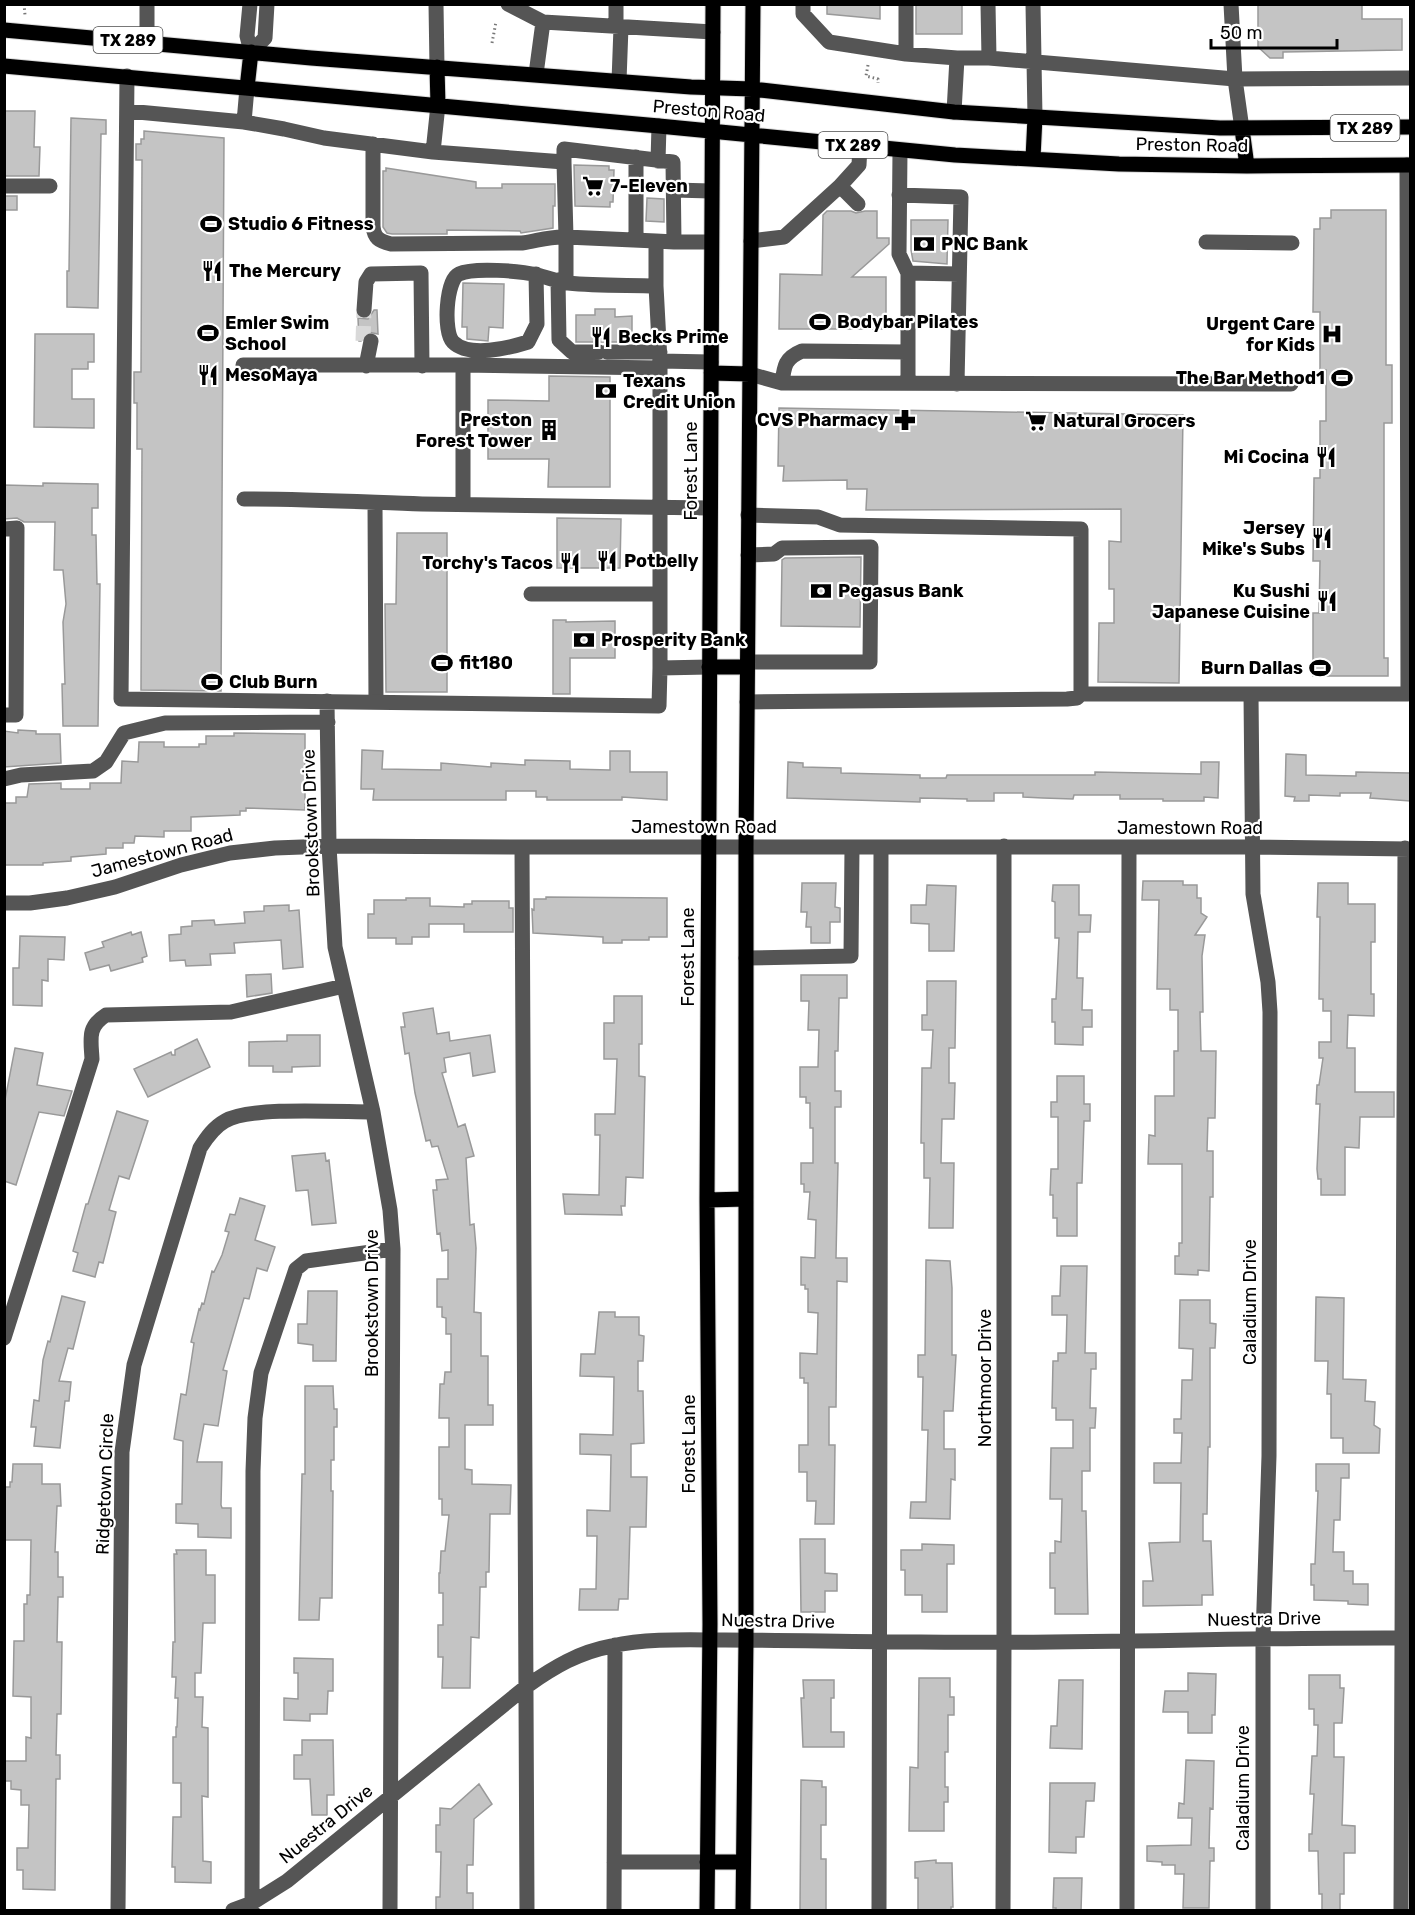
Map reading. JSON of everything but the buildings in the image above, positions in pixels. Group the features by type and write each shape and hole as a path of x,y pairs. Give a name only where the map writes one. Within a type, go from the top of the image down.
{"main road":[{"name":"Forest Lane","path":"707,1911 708,847 713,4"},
{"path":"744,1911 746,847 753,4"},
{"name":"Preston Road","path":"4,30 437,67 752,89 954,112 1242,129 1410,128"},
{"path":"247,88 251,52"},
{"name":"Preston Road","path":"4,66 752,134 900,151 1119,164 1408,165"},
{"path":"437,67 438,105"},
{"path":"1033,158 1035,117"},
{"path":"1242,129 1247,166"},
{"path":"711,367 750,374"},
{"path":"709,667 747,664"},
{"path":"707,1200 746,1199"},
{"path":"707,1862 744,1862"}],"street":[{"path":"147,4 147,42"},
{"path":"250,4 247,36 251,52 266,38 267,4"},
{"path":"436,4 437,67"},
{"path":"508,4 524,8 543,22 713,32"},
{"path":"616,4 619,81"},
{"path":"803,4 803,14 829,42 906,54 989,58 1234,79 1410,78"},
{"path":"906,4 906,54"},
{"path":"988,4 989,58"},
{"path":"1033,4 1035,117"},
{"path":"1231,4 1234,79 1242,129"},
{"path":"536,74 543,22"},
{"path":"954,112 957,58"},
{"path":"127,76 121,699 659,706 661,507 656,241"},
{"path":"243,123 247,88"},
{"path":"433,152 438,105"},
{"path":"127,111 243,123 324,138 433,152 564,162"},
{"path":"658,160 659,126"},
{"path":"373,144 373,226 374,235 381,242 391,244 522,243 535,242 552,236 711,242"},
{"path":"751,241 784,237 840,186 859,165 860,146"},
{"path":"675,242 673,162 564,149 566,237 559,340 572,352 603,352 711,367"},
{"path":"900,151 899,254 908,273 908,384"},
{"path":"636,158 636,240"},
{"path":"747,702 1067,699 1077,698 1081,694 1408,694 1408,165"},
{"path":"4,186 50,186"},
{"path":"840,186 858,204"},
{"path":"674,190 711,191"},
{"path":"899,195 961,197 957,384"},
{"path":"1206,242 1292,243"},
{"path":"536,274 537,324 528,342 506,349 467,350 453,342 447,332 449,287 452,279 460,273 492,270 536,274 562,282 656,286"},
{"path":"368,310 366,282 371,274 421,273 422,366"},
{"path":"908,273 959,274"},
{"path":"366,366 367,340"},
{"path":"782,383 784,366 790,356 802,351 907,352"},
{"path":"243,365 422,366 660,360"},
{"path":"463,365 463,505"},
{"path":"750,374 782,383 1291,384"},
{"path":"244,499 710,508"},
{"path":"375,503 376,702"},
{"path":"748,515 818,517 840,525 1081,529 1081,694"},
{"path":"4,529 17,528 16,715 4,715"},
{"path":"747,664 870,662 871,547 782,548 774,554 748,555"},
{"path":"531,594 660,594"},
{"path":"660,668 709,667"},
{"name":"Caladium Drive","path":"1251,695 1253,894 1268,982 1270,1012 1269,1444 1263,1637 1263,1911"},
{"name":"Brookstown Drive","path":"327,701 329,846 335,947 373,1112 390,1210 393,1249 390,1911"},
{"path":"4,779 21,775 93,771 106,762 124,733 165,723 328,722"},
{"name":"Jamestown Road","path":"4,903 30,903 67,898 115,887 181,865 230,853 275,848 329,846 522,848 1004,846 1408,849"},
{"name":"Northmoor Drive","path":"1003,1911 1004,846"},
{"path":"746,958 851,956 852,847"},
{"path":"879,1911 882,847"},
{"path":"522,848 527,1911"},
{"path":"1127,1911 1129,848"},
{"path":"1401,1911 1407,1638 1408,849"},
{"path":"4,1338 92,1059 91,1032 96,1022 106,1015 231,1012 344,986"},
{"name":"Ridgetown Circle","path":"118,1911 122,1452 134,1365 200,1148 210,1133 226,1120 250,1112 373,1112"},
{"path":"252,1907 253,1471 255,1418 261,1373 296,1269 306,1261 393,1249"},
{"name":"Nuestra Drive","path":"233,1911 252,1907 287,1881 527,1686 557,1665 591,1651 615,1645 709,1640 1004,1643 1263,1637 1407,1638"},
{"path":"614,1911 615,1645"},
{"path":"614,1862 707,1862"}],"path":[{"path":"24,4 25,15"},
{"path":"492,43 496,22"},
{"path":"868,65 866,76 878,79 878,83"}],"tunnel":[{"path":"363,341 364,310"}],"place":[{"name":"7-Eleven","path":"593,186"},
{"name":"Studio 6 Fitness","path":"211,224"},
{"name":"PNC Bank","path":"924,244"},
{"name":"The Mercury","path":"212,271"},
{"name":"Bodybar Pilates","path":"820,322"},
{"name":"Emler Swim School","path":"208,333"},
{"name":"Urgent Care for Kids","path":"1332,334"},
{"name":"Becks Prime","path":"601,337"},
{"name":"MesoMaya","path":"208,375"},
{"name":"The Bar Method1","path":"1342,378"},
{"name":"Texans Credit Union","path":"606,391"},
{"name":"CVS Pharmacy","path":"905,420"},
{"name":"Natural Grocers","path":"1036,421"},
{"name":"Preston Forest Tower","path":"549,430"},
{"name":"Mi Cocina","path":"1326,457"},
{"name":"Jersey Mike's Subs","path":"1322,538"},
{"name":"Potbelly","path":"607,561"},
{"name":"Torchy's Tacos","path":"570,563"},
{"name":"Pegasus Bank","path":"821,591"},
{"name":"Ku Sushi Japanese Cuisine","path":"1327,601"},
{"name":"Prosperity Bank","path":"584,640"},
{"name":"fit180","path":"442,663"},
{"name":"Burn Dallas","path":"1320,668"},
{"name":"Club Burn","path":"212,682"}]}
